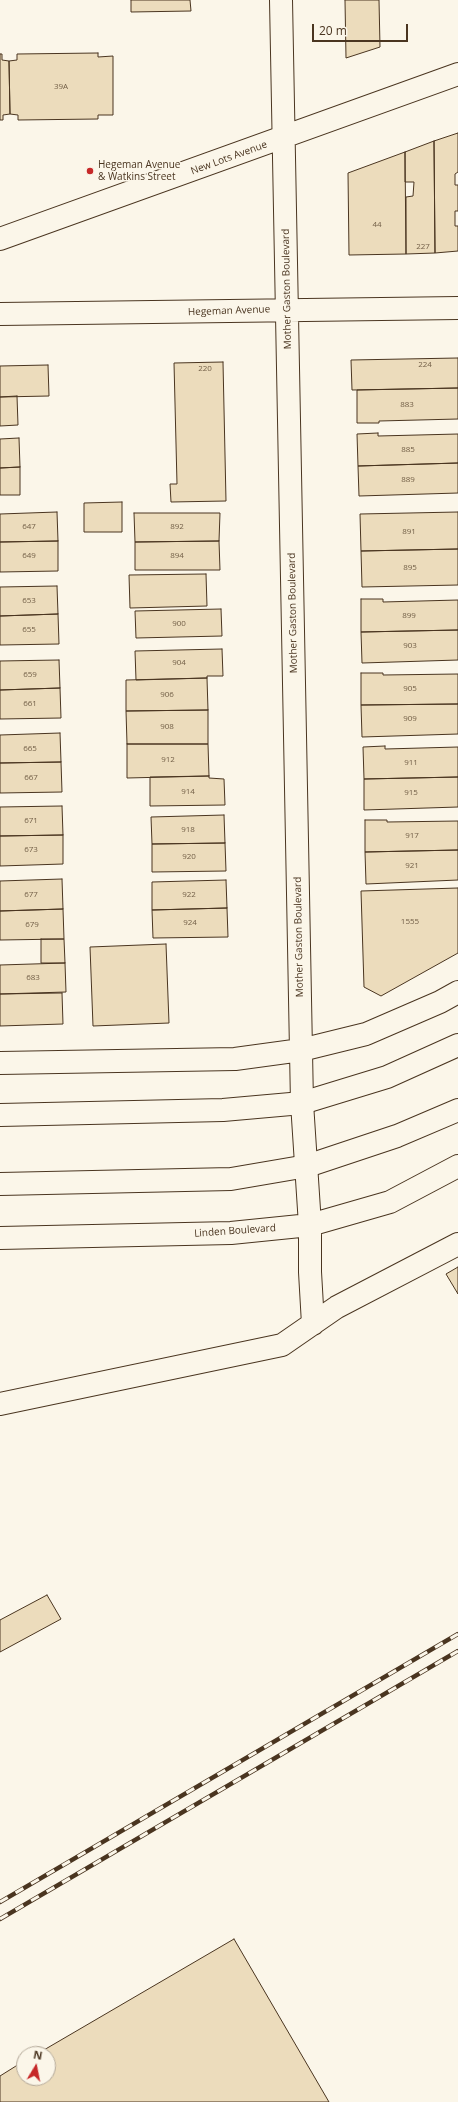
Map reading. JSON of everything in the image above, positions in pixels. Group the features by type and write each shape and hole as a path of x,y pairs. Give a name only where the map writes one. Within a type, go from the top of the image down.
{"main road":[{"name":"Mother Gaston Boulevard","path":"281,0 282,139 288,309 302,1103 310,1225 310,1272 313,1324"},
{"name":"New Lots Avenue","path":"0,239 282,139 458,74"},
{"name":"Hegeman Avenue","path":"0,314 288,309 458,308"},
{"path":"0,1063 235,1059 301,1050 366,1034 440,1002 458,992"},
{"path":"0,1115 223,1110 302,1103 387,1077 458,1045"},
{"path":"0,1184 231,1179 307,1166 397,1136 458,1110"},
{"name":"Linden Boulevard","path":"0,1238 231,1233 310,1225 390,1202 458,1166"},
{"path":"0,1404 282,1345 337,1307 458,1244"}],"building":[{"path":"131,0 190,0 191,11 131,12"},
{"path":"345,0 379,0 380,47 346,58"},
{"path":"98,53 98,57 113,56 113,115 98,115 98,119 18,120 18,115 10,114 9,61 17,60 17,54"},
{"path":"0,54 2,54 2,60 9,61 10,114 3,115 3,120 0,120"},
{"path":"458,133 458,172 455,174 455,185 458,185 458,211 455,211 455,226 458,226 458,251 435,253 434,141"},
{"path":"434,141 435,253 406,254 406,197 413,196 414,182 405,182 405,152"},
{"path":"405,152 406,254 349,255 348,173"},
{"path":"458,358 458,388 352,390 351,360"},
{"path":"223,362 226,501 171,502 170,484 177,484 174,363"},
{"path":"48,365 49,396 0,397 0,366"},
{"path":"458,388 458,419 357,423 357,390"},
{"path":"17,396 18,425 0,426 0,397"},
{"path":"378,433 378,436 458,434 458,463 358,466 357,434"},
{"path":"19,438 20,467 0,468 0,439"},
{"path":"458,463 458,493 359,496 358,466"},
{"path":"20,467 20,495 0,495 0,468"},
{"path":"122,502 122,532 84,532 84,503"},
{"path":"57,512 58,541 0,542 0,514"},
{"path":"458,512 458,549 361,551 360,514"},
{"path":"134,513 220,513 219,541 135,542"},
{"path":"58,541 58,571 0,572 0,542"},
{"path":"219,541 220,570 135,570 135,542"},
{"path":"458,549 458,585 362,587 361,551"},
{"path":"206,574 207,606 130,608 129,575"},
{"path":"57,586 58,614 0,616 0,587"},
{"path":"361,599 383,599 383,602 458,600 458,630 361,632"},
{"path":"221,609 222,636 136,638 135,611"},
{"path":"58,614 59,644 0,645 0,616"},
{"path":"458,630 458,660 362,663 361,632"},
{"path":"222,649 223,676 207,676 207,678 136,680 135,651"},
{"path":"59,660 60,688 0,690 0,661"},
{"path":"361,673 383,673 383,675 458,674 458,704 361,705"},
{"path":"207,678 208,710 126,711 126,680"},
{"path":"60,688 61,718 0,719 0,690"},
{"path":"458,704 458,734 362,737 361,705"},
{"path":"208,710 208,744 127,744 126,711"},
{"path":"60,733 61,762 0,763 0,735"},
{"path":"127,744 208,744 209,776 127,778"},
{"path":"385,746 385,749 458,747 458,777 364,779 363,747"},
{"path":"61,762 62,792 0,793 0,763"},
{"path":"209,776 209,778 224,779 225,805 150,806 150,777"},
{"path":"458,777 458,807 364,810 364,779"},
{"path":"62,806 63,835 0,836 0,807"},
{"path":"224,815 225,843 152,844 151,817"},
{"path":"365,820 387,820 387,822 458,821 458,850 365,852"},
{"path":"63,835 63,864 0,866 0,836"},
{"path":"225,843 226,871 152,872 152,844"},
{"path":"458,850 458,880 366,884 365,852"},
{"path":"62,879 63,909 0,911 0,881"},
{"path":"226,880 227,908 152,910 152,882"},
{"path":"458,888 458,953 381,996 364,987 361,891"},
{"path":"227,908 228,937 153,938 152,910"},
{"path":"63,909 64,939 0,940 0,911"},
{"path":"41,939 64,939 65,963 41,963"},
{"path":"166,944 169,1023 93,1026 90,947"},
{"path":"65,963 66,992 0,994 0,965"},
{"path":"62,993 63,1024 0,1026 0,994"},
{"path":"458,1267 458,1294 446,1274"},
{"path":"47,1595 61,1619 0,1652 0,1620"},
{"path":"234,1939 329,2102 0,2102 0,2076 16,2066 16,2086 56,2086 56,2046 51,2046"}],"railway":[{"path":"0,1902 458,1634"},
{"path":"0,1919 458,1651"}],"place":[{"name":"Hegeman Avenue & Watkins Street","path":"90,171"}]}
